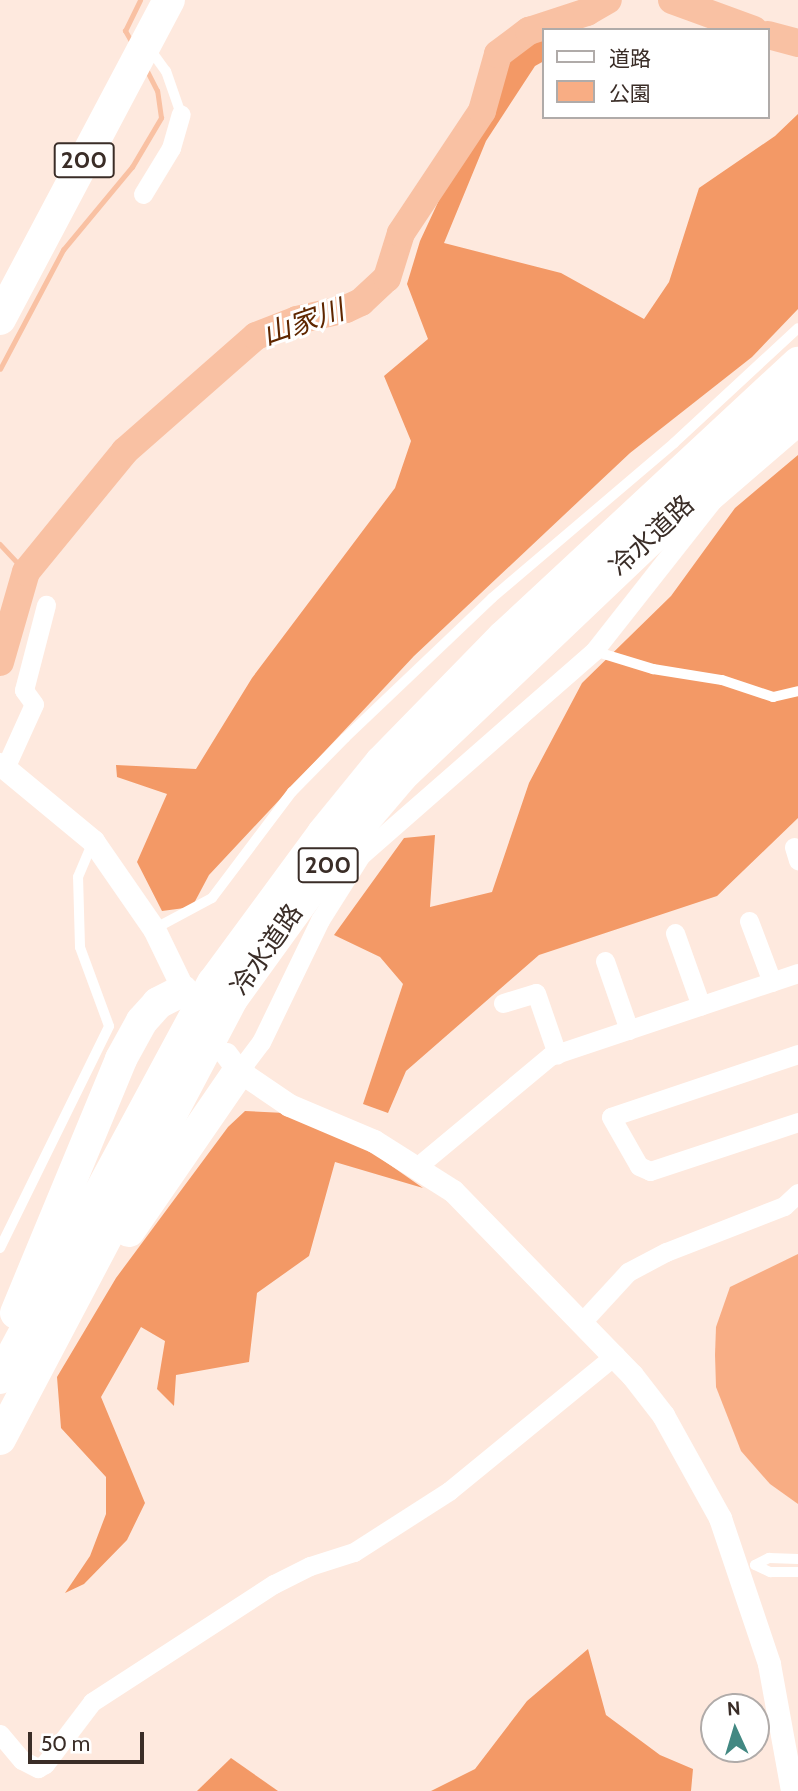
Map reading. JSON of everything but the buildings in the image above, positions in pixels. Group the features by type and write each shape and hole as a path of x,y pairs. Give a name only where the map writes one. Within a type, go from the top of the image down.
{"highway":[{"name":"200","path":"0,319 169,0"},
{"name":"冷水道路","path":"0,1378 212,983 323,833 381,762 503,637 798,363"},
{"name":"冷水道路","path":"0,1439 232,999 341,848 402,776 477,702 798,399"},
{"path":"0,1349 121,1059 142,1021 158,1003 185,995"},
{"path":"18,1404 149,1201 233,1062"}],"street":[{"path":"143,194 171,148 181,114"},
{"path":"792,1791 769,1664 745,1564 698,1472 663,1415 615,1355 488,1224 418,1166 374,1141 289,1105 233,1062 261,1041 320,920 360,855 594,652 713,500 798,427"},
{"path":"46,605 24,690 34,704 2,766 93,841 154,929 185,995"},
{"path":"748,921 772,982"},
{"path":"675,933 701,1006"},
{"path":"605,961 629,1030"},
{"path":"418,1166 557,1054 798,973"},
{"path":"503,1003 536,993 557,1054"},
{"path":"798,1054 611,1117 639,1167 650,1171 798,1122"},
{"path":"582,1322 628,1272 666,1252 784,1206 798,1193"},
{"path":"0,1734 22,1760 38,1768 45,1764 92,1702 274,1584 310,1566 354,1552 449,1491 615,1355"}],"lane":[{"path":"146,45 166,71 181,114"},
{"path":"154,929 212,898 292,792 345,738 492,598 674,443 798,328"},
{"path":"594,652 653,669 722,680 773,697 798,691"},
{"path":"0,1248 109,1026 80,947 78,877 93,841"},
{"path":"745,1564 769,1558 798,1559"},
{"path":"745,1564 770,1572 798,1572"}],"green space":[{"path":"798,1254 798,1504 770,1484 741,1451 716,1387 715,1355 716,1327 730,1287"}],"shaded area":[{"path":"542,36 542,62 535,66 486,141 444,243 561,273 644,319 669,282 699,188 775,136 798,114 798,309 752,357 630,453 414,656 209,875 192,907 162,911 137,862 167,794 117,777 116,765 196,769 252,678 395,488 411,441 384,376 428,339 407,284 420,241 460,155 491,105 504,58"},
{"path":"798,455 798,818 717,896 539,955 406,1071 388,1113 363,1104 403,984 380,957 334,935 404,838 435,835 430,907 492,892 529,783 582,683 671,596 735,508"},
{"path":"245,1111 285,1113 353,1139 423,1188 335,1162 309,1256 257,1293 249,1362 176,1375 174,1406 157,1389 165,1341 141,1327 101,1397 145,1503 127,1540 84,1584 65,1593 90,1556 106,1514 106,1477 61,1428 57,1377 116,1278 228,1127"},
{"path":"588,1649 606,1715 660,1755 693,1769 691,1791 431,1791 475,1769 527,1701"},
{"path":"231,1758 278,1791 197,1791"}],"waterway":[{"path":"132,43 125,31 140,0"},
{"name":"山家川","path":"0,662 26,572 125,451 256,336 297,320 346,309 361,302 387,278 401,233 482,111 498,54 529,31 587,12 608,0"},
{"name":"山家川","path":"672,0 749,28"},
{"name":"山家川","path":"770,36 798,43"},
{"path":"0,369 63,250 132,167 161,118 157,91 146,69"},
{"path":"0,544 26,572"}]}
